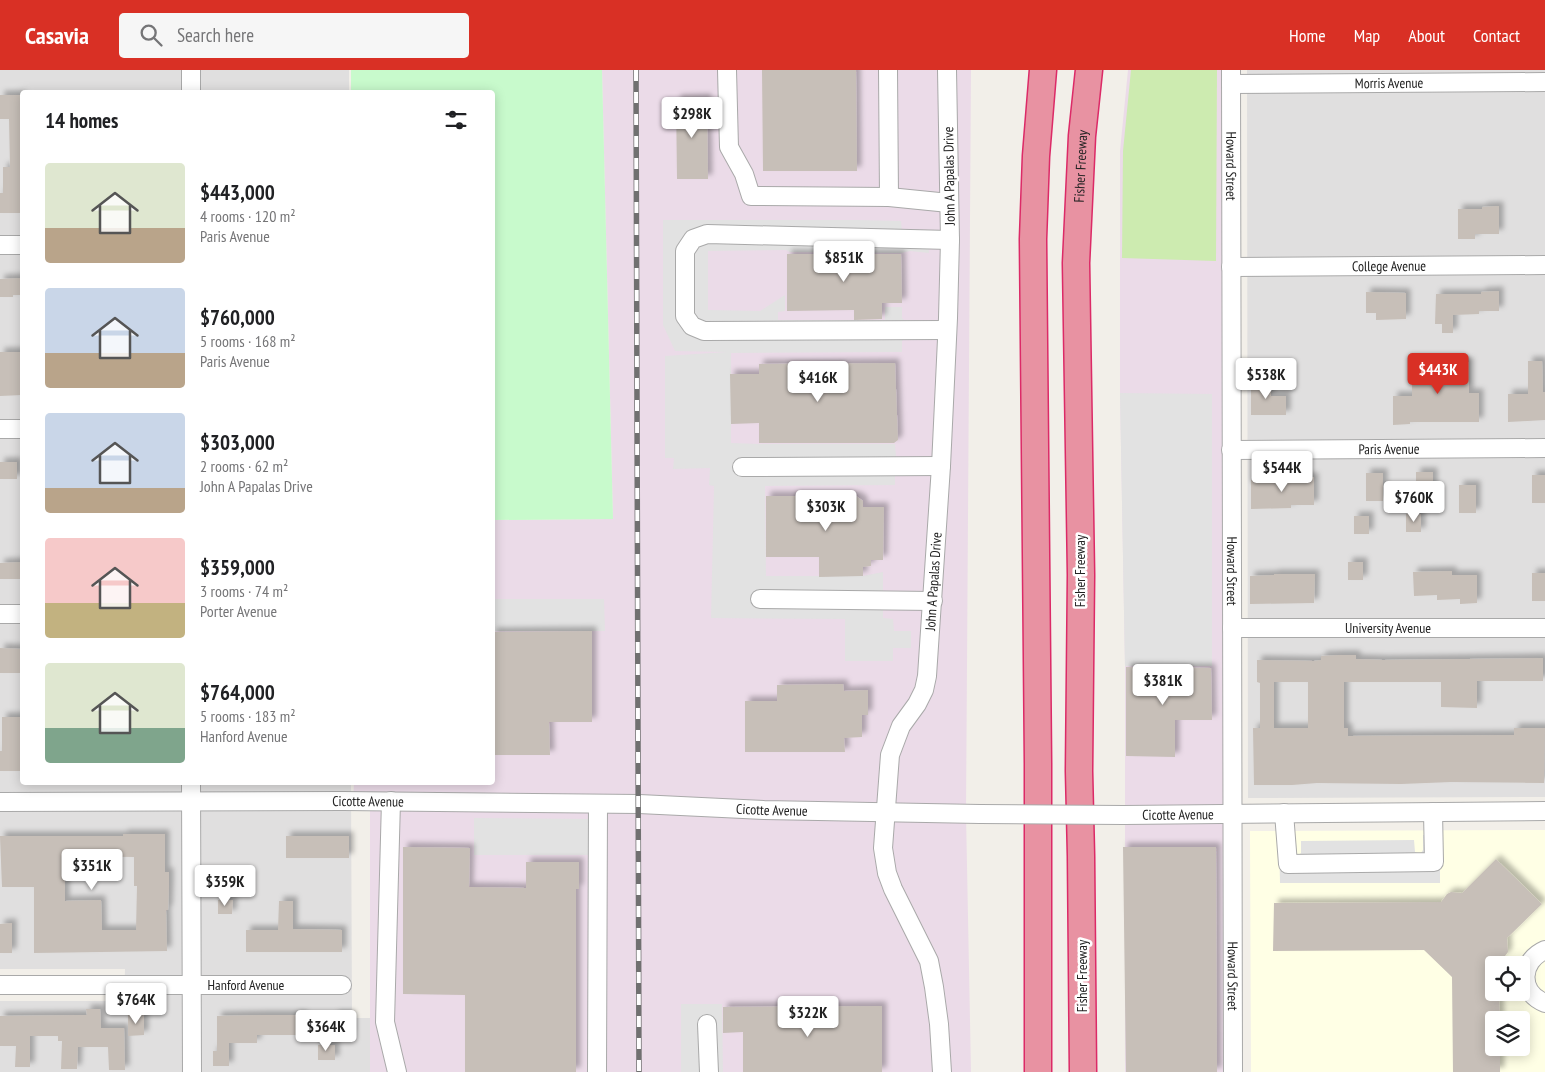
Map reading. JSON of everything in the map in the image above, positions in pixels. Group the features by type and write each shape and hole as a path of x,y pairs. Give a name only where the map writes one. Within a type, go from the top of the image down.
{"highway":[{"path":"1038,1072 1038,763 1033,239 1036,156 1043,70"},
{"name":"Fisher Freeway","path":"1083,1072 1082,856 1079,771 1081,575 1076,263 1082,136 1088,70"}],"street":[{"path":"191,70 191,90"},
{"path":"727,70 729,147 744,174 751,196 889,197 949,203"},
{"path":"888,70 889,197"},
{"name":"John A Papalas Drive","path":"942,1072 938,1015 929,960 893,888 886,867 884,848 890,755 901,726 917,704 924,690 927,676 948,330 950,240 947,70"},
{"name":"Morris Avenue","path":"1231,77 1545,82"},
{"name":"Howard Street","path":"1231,77 1233,1072"},
{"path":"948,330 704,331 692,326 685,316 685,251 693,239 707,234 950,240"},
{"path":"0,246 20,245"},
{"name":"College Avenue","path":"1231,267 1545,265"},
{"path":"0,429 20,429"},
{"name":"Paris Avenue","path":"1231,450 1545,448"},
{"path":"742,467 941,466"},
{"path":"760,599 933,601"},
{"path":"0,614 20,614"},
{"name":"University Avenue","path":"1232,628 1545,628"},
{"path":"191,785 192,1072"},
{"path":"391,801 385,1022 397,1072"},
{"name":"Cicotte Avenue","path":"0,802 391,801 598,804 885,813 1124,815 1545,811"},
{"path":"597,1072 598,804"},
{"path":"1284,813 1288,864 1434,862 1433,812"},
{"path":"1545,950 1534,958 1526,968 1526,983 1531,992 1545,1003"},
{"name":"Hanford Avenue","path":"0,985 342,985"},
{"path":"707,1024 709,1072"}],"shaded area":[{"path":"0,70 349,70 349,90 20,90 20,785 351,785 352,1018 370,1018 370,1072 0,1072 0,1001 124,1001 125,969 0,969"},
{"path":"602,70 971,70 966,814 971,1072 370,1072 370,801 353,801 354,785 495,785 495,520 613,519"},
{"path":"1128,70 1231,70 1233,1072 1125,1072 1125,666 1120,393 1120,151"},
{"path":"1247,70 1545,70 1545,797 1248,798"},
{"path":"663,220 901,221 902,231 928,236 929,253 910,251 901,253 790,252 786,250 708,251 708,310 760,311 785,295 785,311 778,312 778,320 885,320 885,307 902,307 902,318 904,320 927,321 926,338 904,339 902,341 902,352 731,353 731,443 895,444 896,457 915,457 914,471 895,471 895,485 765,486 766,576 863,576 883,572 883,618 893,619 894,631 911,631 911,648 893,648 893,661 845,661 845,619 711,618 714,486 709,485 710,468 673,469 674,458 665,458 665,356 727,352 675,351 663,325"},
{"path":"1120,393 1212,394 1212,666 1125,666"},
{"path":"495,599 604,599 605,631 495,631"},
{"path":"474,818 590,819 590,855 474,855"},
{"path":"1545,830 1545,1072 1251,1072 1250,831"},
{"path":"1423,835 1440,835 1440,883 1280,883 1279,841 1296,841 1296,852 1300,854 1301,841 1414,840 1415,852 1421,853 1423,850"},
{"path":"681,1004 722,1004 723,1072 681,1072"}],"green space":[{"path":"351,70 602,70 613,519 495,520 495,90 351,90"},
{"path":"1131,70 1217,70 1216,261 1122,258 1123,151"}],"building":[{"path":"762,70 856,70 857,171 763,171"},
{"path":"0,95 20,95 20,213 0,213 0,193 3,193 3,167 10,167 9,119 0,119"},
{"path":"707,98 708,179 677,179 676,99"},
{"path":"1499,206 1499,234 1475,234 1475,239 1458,239 1458,209 1482,209 1482,207"},
{"path":"787,254 901,254 902,303 882,303 882,319 854,320 854,310 787,311"},
{"path":"20,278 20,295 0,297 0,279"},
{"path":"1499,291 1499,311 1479,311 1479,314 1453,315 1453,333 1442,333 1442,324 1435,324 1436,294 1481,294 1481,292"},
{"path":"1366,292 1406,293 1406,319 1376,320 1376,313 1366,313"},
{"path":"0,352 20,352 20,395 0,396"},
{"path":"1528,361 1542,361 1545,420 1508,422 1508,394 1528,394"},
{"path":"1412,362 1469,362 1469,393 1479,393 1479,422 1410,422 1410,424 1393,425 1393,396 1412,396"},
{"path":"895,363 898,440 894,443 759,443 759,423 731,424 730,374 759,374 759,364"},
{"path":"1251,380 1271,380 1271,396 1286,396 1286,415 1251,415"},
{"path":"0,462 17,462 17,479 0,479"},
{"path":"1416,472 1433,472 1433,501 1416,501"},
{"path":"1366,473 1383,473 1383,501 1366,501"},
{"path":"1532,475 1545,475 1545,503 1532,503"},
{"path":"1297,477 1314,477 1314,505 1291,505 1291,508 1251,509 1251,480 1297,479"},
{"path":"1459,485 1476,485 1476,513 1459,513"},
{"path":"766,496 856,496 863,501 863,507 884,507 883,560 871,560 871,566 863,567 863,576 819,577 819,557 766,557"},
{"path":"1406,514 1421,514 1421,532 1406,532"},
{"path":"1354,516 1369,516 1369,534 1354,534"},
{"path":"20,562 20,579 0,579 0,563"},
{"path":"1348,562 1363,562 1363,580 1348,580"},
{"path":"1452,571 1452,575 1477,575 1477,603 1460,604 1460,599 1437,600 1437,595 1414,596 1413,572"},
{"path":"1532,573 1545,573 1545,601 1532,601"},
{"path":"1315,574 1314,603 1250,604 1250,576"},
{"path":"592,631 592,722 549,722 550,755 495,755 495,632"},
{"path":"0,648 20,649 20,673 0,673"},
{"path":"1356,655 1356,659 1383,660 1543,658 1543,681 1477,681 1477,708 1441,707 1441,682 1344,682 1344,728 1348,728 1348,736 1514,735 1514,728 1545,728 1544,783 1451,782 1254,785 1253,728 1260,728 1260,683 1257,682 1257,660 1314,661 1321,660 1321,656","holes":["1274,682 1308,682 1308,728 1274,728"]},
{"path":"1126,667 1211,668 1212,720 1175,720 1175,757 1126,756"},
{"path":"843,684 844,691 868,690 868,715 862,715 862,737 844,738 845,752 745,752 745,701 777,701 777,685"},
{"path":"2,717 20,717 20,771 0,771 0,751 2,751"},
{"path":"123,834 165,834 165,872 169,872 168,910 166,910 167,951 34,953 34,887 2,887 0,836 123,836","holes":["65,856 134,857 134,886 137,886 136,930 102,930 101,900 65,901"]},
{"path":"286,836 349,836 349,858 286,858"},
{"path":"403,847 470,848 469,887 526,888 526,862 579,862 579,889 576,889 576,1072 465,1072 465,995 403,994"},
{"path":"1123,847 1216,847 1217,1072 1126,1072"},
{"path":"1496,859 1542,904 1507,938 1508,952 1505,956 1485,956 1485,1001 1499,1001 1500,1011 1485,1011 1485,1056 1500,1056 1500,1072 1453,1072 1452,977 1424,950 1273,951 1274,903 1441,902 1451,892 1462,893"},
{"path":"218,900 233,900 232,914 218,914"},
{"path":"279,901 293,901 293,929 342,930 342,952 246,952 246,930 278,930"},
{"path":"12,923 12,953 0,953 0,924"},
{"path":"882,1006 882,1072 743,1072 743,1032 723,1033 723,1007"},
{"path":"86,1009 100,1009 101,1028 124,1028 125,1070 109,1070 108,1047 78,1047 77,1069 61,1069 62,1041 58,1041 58,1036 30,1036 30,1067 15,1067 16,1046 0,1046 0,1016 87,1015"},
{"path":"128,1015 144,1015 144,1035 128,1036"},
{"path":"303,1015 303,1035 257,1035 257,1043 229,1043 229,1066 213,1066 213,1051 217,1051 217,1016"},
{"path":"334,1015 350,1015 350,1035 334,1035"},
{"path":"318,1045 335,1045 335,1060 318,1060"}],"railway":[{"path":"636,70 639,1072"}]}
